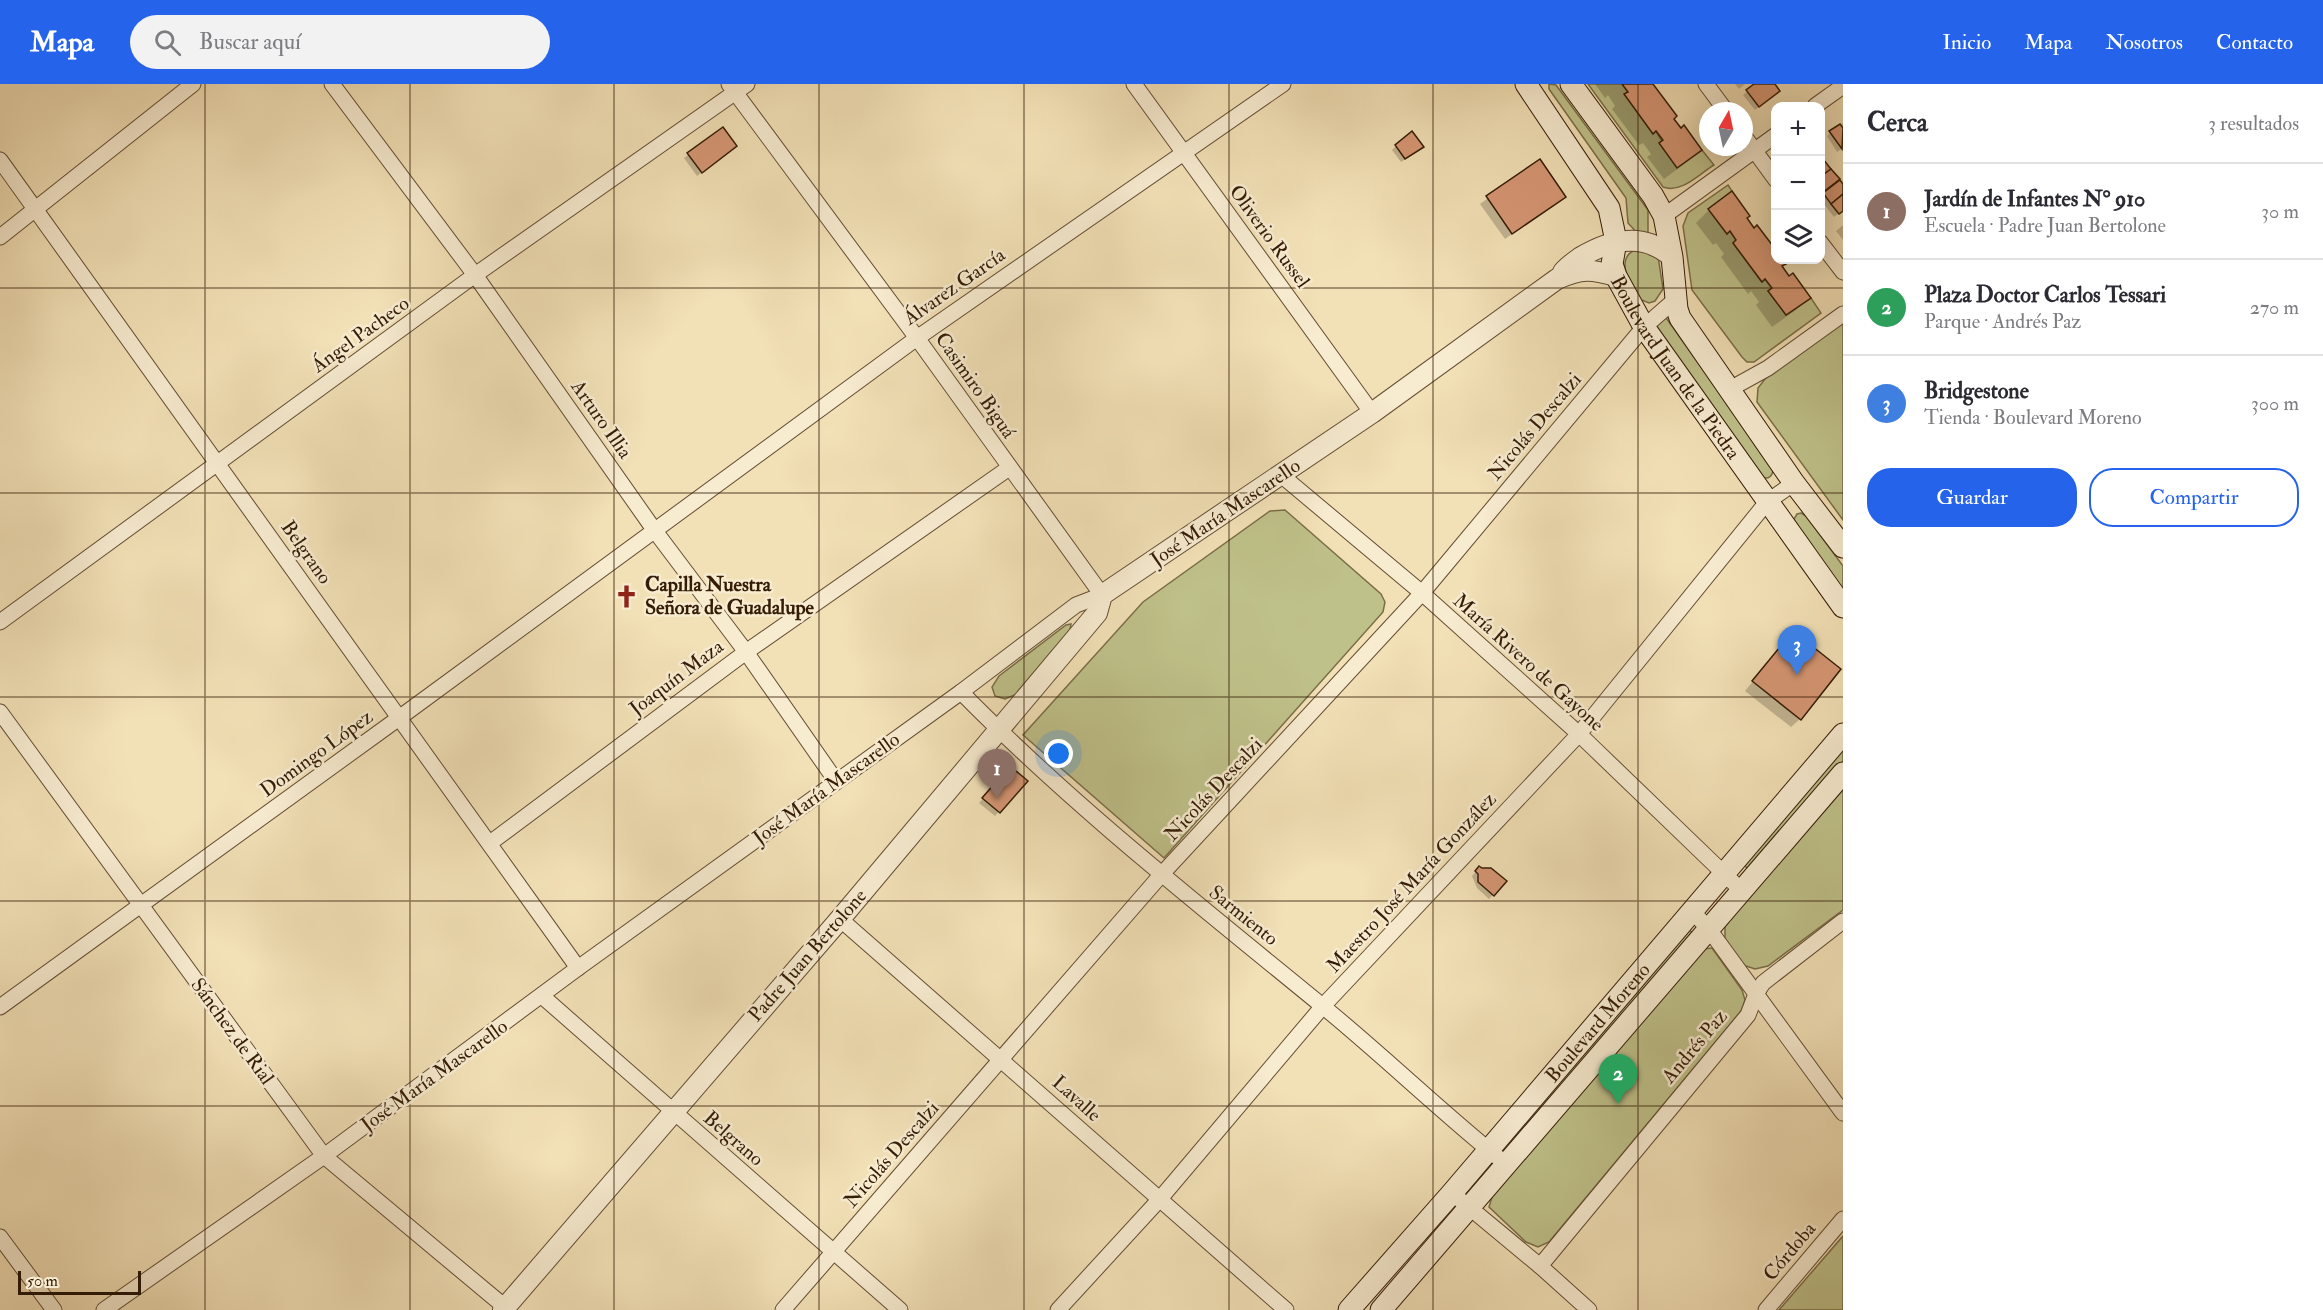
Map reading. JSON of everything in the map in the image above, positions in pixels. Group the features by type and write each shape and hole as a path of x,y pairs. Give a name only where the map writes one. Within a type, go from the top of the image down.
{"main road":[{"name":"Boulevard Juan de la Piedra","path":"1527,84 1609,208 1616,241 1612,264 1616,276 1644,327 1843,607"},
{"name":"Boulevard Juan de la Piedra","path":"1572,84 1653,196 1664,216 1680,318 1794,483 1843,547"},
{"name":"Boulevard Moreno","path":"1349,1310 1452,1193 1843,734"},
{"name":"Boulevard Moreno","path":"1381,1310 1843,773"}],"street":[{"path":"0,237 193,84"},
{"name":"Arturo Illia","path":"332,84 475,275 655,531 746,652 836,780"},
{"name":"Oliverio Russel","path":"1134,84 1372,413"},
{"name":"Álvarez García","path":"655,531 917,338 1283,84"},
{"path":"1706,84 1719,102"},
{"path":"1821,102 1843,86"},
{"name":"Ángel Pacheco","path":"0,622 737,87"},
{"name":"Casimiro Biguá","path":"737,87 1102,595"},
{"path":"1664,216 1771,139"},
{"path":"1754,151 1771,173"},
{"name":"Belgrano","path":"0,160 578,968"},
{"path":"1557,279 1567,266 1600,246 1616,241 1651,244 1661,248 1672,257"},
{"path":"1825,247 1843,272"},
{"path":"1557,279 1578,270 1596,270 1616,276"},
{"name":"José María Mascarello","path":"116,1307 836,780 961,692 1076,605 1102,595 1281,475 1372,413 1557,279"},
{"name":"Nicolás Descalzi","path":"783,1310 1161,875 1422,593 1644,327 1676,299"},
{"path":"1730,389 1768,368 1843,314"},
{"name":"Joaquín Maza","path":"490,843 746,652 1009,468"},
{"name":"María Rivero de Gayone","path":"1281,475 1422,593 1579,734 1741,890"},
{"name":"Maestro José María González","path":"1058,1310 1159,1200 1323,1006 1579,734 1767,502 1794,483"},
{"name":"Domingo López","path":"0,1007 655,531"},
{"name":"Padre Juan Bertolone","path":"505,1309 999,731 1097,613 1102,595"},
{"name":"Sarmiento","path":"961,692 999,731 1161,875 1323,1006 1506,1164"},
{"name":"Sánchez de Rial","path":"0,712 324,1156 505,1309"},
{"path":"1691,910 1708,928 1843,1113"},
{"name":"Lavalle","path":"840,919 1286,1310"},
{"name":"Andrés Paz","path":"1540,1266 1748,1015 1755,994 1763,983 1843,921"},
{"name":"Belgrano","path":"542,996 900,1310"},
{"path":"1452,1193 1540,1266 1588,1310"},
{"name":"Córdoba","path":"1766,1310 1843,1219"},
{"path":"0,1237 54,1310"}],"green space":[{"path":"1549,84 1556,85 1648,210 1648,238 1640,236 1628,223 1626,198 1549,89"},
{"path":"1588,84 1622,84 1628,92 1625,94 1653,133 1656,131 1677,167 1699,152 1699,156 1707,156 1714,165 1690,182 1676,188 1663,187"},
{"path":"1728,185 1732,191 1709,209 1727,233 1730,231 1736,240 1733,243 1761,281 1765,279 1772,288 1768,291 1786,315 1811,298 1821,313 1754,362 1747,362 1742,357 1692,290 1683,226 1688,213"},
{"path":"1637,249 1658,256 1663,289 1655,301 1649,303 1639,299 1626,272 1626,259"},
{"path":"1664,315 1773,468 1770,477 1761,477 1652,328"},
{"path":"1843,321 1843,520 1757,402 1758,388 1765,379"},
{"path":"1285,510 1381,594 1385,602 1383,612 1164,858 1023,735 1143,602 1270,511"},
{"path":"1801,513 1806,516 1843,566 1843,590 1796,524 1794,519 1797,514"},
{"path":"1071,624 1070,630 1017,694 1005,699 995,696 992,687 999,676 1066,625"},
{"path":"1843,746 1843,761 1750,870 1742,864"},
{"path":"1843,787 1843,910 1768,966 1755,969 1743,965 1725,939 1725,927"},
{"path":"1687,928 1694,934 1514,1144 1508,1138"},
{"path":"1712,948 1742,990 1745,1000 1741,1011 1549,1242 1538,1247 1526,1242 1489,1207 1492,1197 1703,949"},
{"path":"1843,1236 1843,1310 1779,1310"}],"building":[{"path":"1622,84 1653,84 1677,116 1674,119 1681,128 1684,125 1699,146 1699,152 1677,168 1659,143 1663,140 1656,131 1653,134 1624,94 1628,92"},
{"path":"1754,84 1775,84 1780,91 1759,107 1746,90"},
{"path":"1840,124 1843,128 1842,149 1829,131"},
{"path":"723,127 737,146 702,173 687,153"},
{"path":"1412,131 1424,147 1405,159 1395,145"},
{"path":"1540,159 1566,197 1512,234 1486,196"},
{"path":"1825,162 1831,169 1825,173"},
{"path":"1831,169 1840,179 1825,191 1825,173"},
{"path":"1840,180 1843,184 1843,194 1831,204 1825,196 1825,191"},
{"path":"1732,191 1750,216 1747,218 1754,228 1757,225 1771,243 1771,264 1786,264 1782,266 1789,276 1793,273 1811,298 1786,315 1768,291 1772,288 1765,279 1762,282 1733,243 1736,240 1730,231 1727,234 1708,209"},
{"path":"1843,194 1843,211 1839,214 1831,204"},
{"path":"1793,631 1841,669 1801,720 1752,681"},
{"path":"1010,766 1028,781 1000,813 982,798"},
{"path":"1479,866 1491,868 1507,881 1494,896 1478,882 1478,874 1475,871"}],"place":[{"name":"Capilla Nuestra Señora de Guadalupe","path":"627,596"},
{"name":"Bridgestone","path":"1797,675"},
{"name":"Jardín de Infantes N° 910","path":"997,799"},
{"name":"Plaza Doctor Carlos Tessari","path":"1618,1104"}]}
